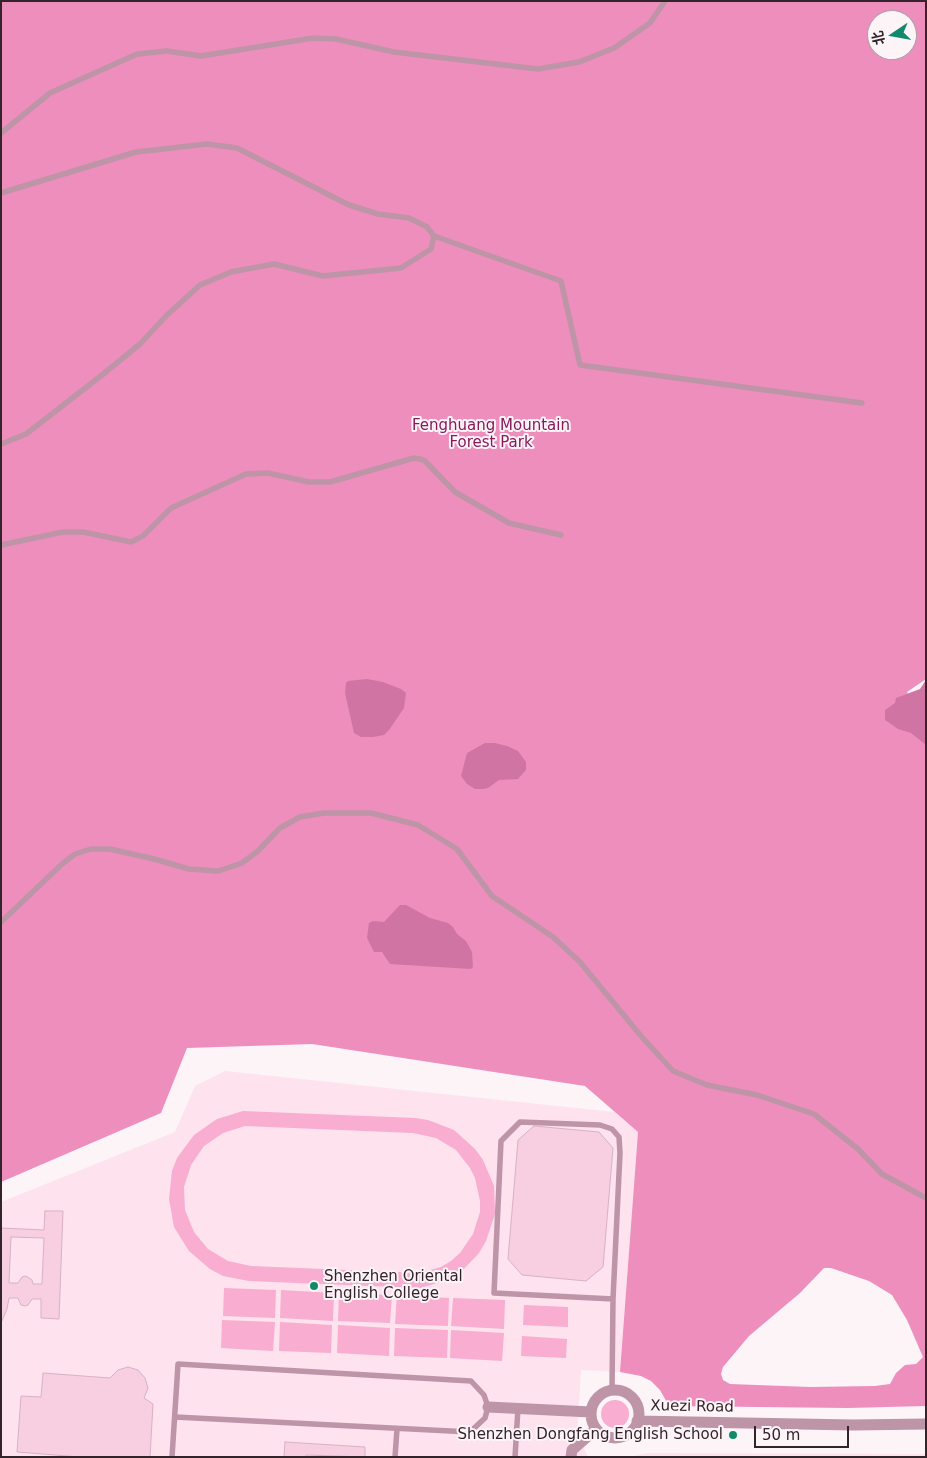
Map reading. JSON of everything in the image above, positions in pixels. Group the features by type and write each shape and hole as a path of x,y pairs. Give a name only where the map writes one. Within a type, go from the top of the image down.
{"street":[{"path":"612,1390 626,1392 635,1401 639,1410 636,1426 630,1433 616,1438 608,1437 596,1429 591,1412 598,1396 612,1390"},
{"path":"488,1407 591,1412"},
{"name":"Xuezi Road","path":"638,1421 852,1425 926,1424"},
{"path":"571,1457 572,1450 596,1429"}],"lane":[{"path":"1,133 50,93 137,54 167,51 201,56 313,38 336,39 394,52 538,69 579,62 614,48 650,23 666,1"},
{"path":"1,193 136,152 207,144 237,148 349,205 378,214 409,218 427,227 434,236 561,281 580,365 862,403"},
{"path":"1,444 26,434 102,375 140,344 167,315 200,285 231,272 274,264 323,276 400,268 431,249 434,236"},
{"path":"1,545 63,532 83,532 131,542 143,536 171,508 246,474 268,473 309,482 330,482 414,458 424,460 455,492 509,523 561,535"},
{"path":"1,922 62,864 75,854 91,849 110,849 188,869 218,871 242,863 258,851 280,828 300,817 324,813 371,813 418,825 457,850 492,896 553,937 580,962 672,1071 707,1085 757,1095 814,1114 858,1149 882,1174 926,1198"},
{"path":"612,1390 613,1299 620,1153 619,1137 612,1129 600,1125 520,1122 501,1141 494,1293 613,1299"},
{"path":"172,1457 178,1364 472,1381 484,1395 488,1407 484,1418 470,1432 175,1417"},
{"path":"515,1457 518,1408"},
{"path":"395,1457 397,1429"}],"shaded area":[{"path":"367,679 383,682 406,693 404,708 384,735 361,737 354,733 345,693 346,683 348,681"},
{"path":"926,680 926,745 911,733 898,729 885,720 885,710 895,703 896,698 920,689"},
{"path":"485,743 495,743 518,751 526,762 526,770 518,779 499,780 488,788 475,789 467,784 461,776 467,753"},
{"path":"400,905 406,905 430,918 448,923 453,927 457,934 466,941 472,952 473,967 471,969 390,964 382,952 374,952 367,938 369,923 373,921 384,922"},
{"name":"Shenzhen Oriental English College","path":"225,1071 614,1112 638,1132 620,1372 581,1370 577,1433 588,1457 1,1457 1,1202 175,1132 195,1086"},
{"path":"243,1111 415,1118 428,1120 454,1130 475,1149 483,1160 494,1186 495,1214 486,1241 479,1253 460,1273 447,1280 420,1288 249,1281 223,1276 210,1269 189,1251 174,1227 169,1199 172,1171 177,1158 194,1135 217,1119","holes":["245,1126 413,1133 436,1138 456,1150 475,1178 480,1201 480,1212 473,1234 460,1253 441,1267 419,1273 251,1266 228,1261 208,1249 194,1232 185,1210 184,1187 191,1165 204,1146 223,1133"]},
{"path":"224,1288 276,1290 275,1318 223,1316"},
{"path":"281,1290 334,1293 333,1321 280,1318"},
{"path":"339,1293 392,1295 390,1323 338,1321"},
{"path":"397,1295 449,1298 448,1326 395,1324"},
{"path":"453,1298 505,1300 504,1329 451,1326"},
{"path":"524,1305 568,1307 568,1327 523,1325"},
{"path":"222,1320 275,1322 273,1351 221,1348"},
{"path":"280,1322 332,1325 331,1353 279,1351"},
{"path":"338,1325 390,1328 389,1356 337,1353"},
{"path":"395,1328 448,1330 447,1358 394,1356"},
{"path":"451,1330 504,1333 502,1361 450,1358"},
{"path":"522,1336 567,1339 566,1358 521,1356"},
{"path":"615,1400 625,1404 629,1414 625,1424 615,1428 605,1424 601,1414 605,1404"},
{"path":"647,1453 926,1454 926,1457 629,1457"}],"green space":[{"name":"Fenghuang Mountain Forest Park","path":"1,1 926,1 926,679 907,692 923,727 926,727 926,1406 848,1408 669,1406 660,1390 651,1381 641,1376 620,1372 638,1132 585,1086 312,1044 187,1048 161,1113 1,1182","holes":["824,1268 831,1268 869,1281 892,1295 907,1320 923,1357 916,1364 905,1365 896,1373 890,1384 875,1386 810,1387 730,1384 723,1380 721,1374 723,1367 749,1336 800,1293"]}],"building":[{"path":"534,1126 599,1132 613,1148 603,1267 586,1281 522,1275 508,1259 518,1140"},
{"path":"45,1211 63,1211 59,1319 41,1318 41,1299 32,1299 25,1306 21,1305 18,1298 9,1298 1,1323 1,1228 44,1230","holes":["11,1237 44,1238 42,1284 33,1284 32,1280 26,1276 22,1277 18,1283 9,1283"]},
{"path":"128,1367 138,1370 145,1378 148,1388 144,1398 153,1404 150,1457 80,1457 17,1452 21,1396 41,1397 43,1373 110,1378 118,1370"},
{"path":"285,1442 365,1447 365,1457 306,1455 306,1457 284,1457"}],"place":[{"name":"Shenzhen Oriental English College","path":"314,1286"},
{"name":"Shenzhen Dongfang English School","path":"733,1435"}]}
